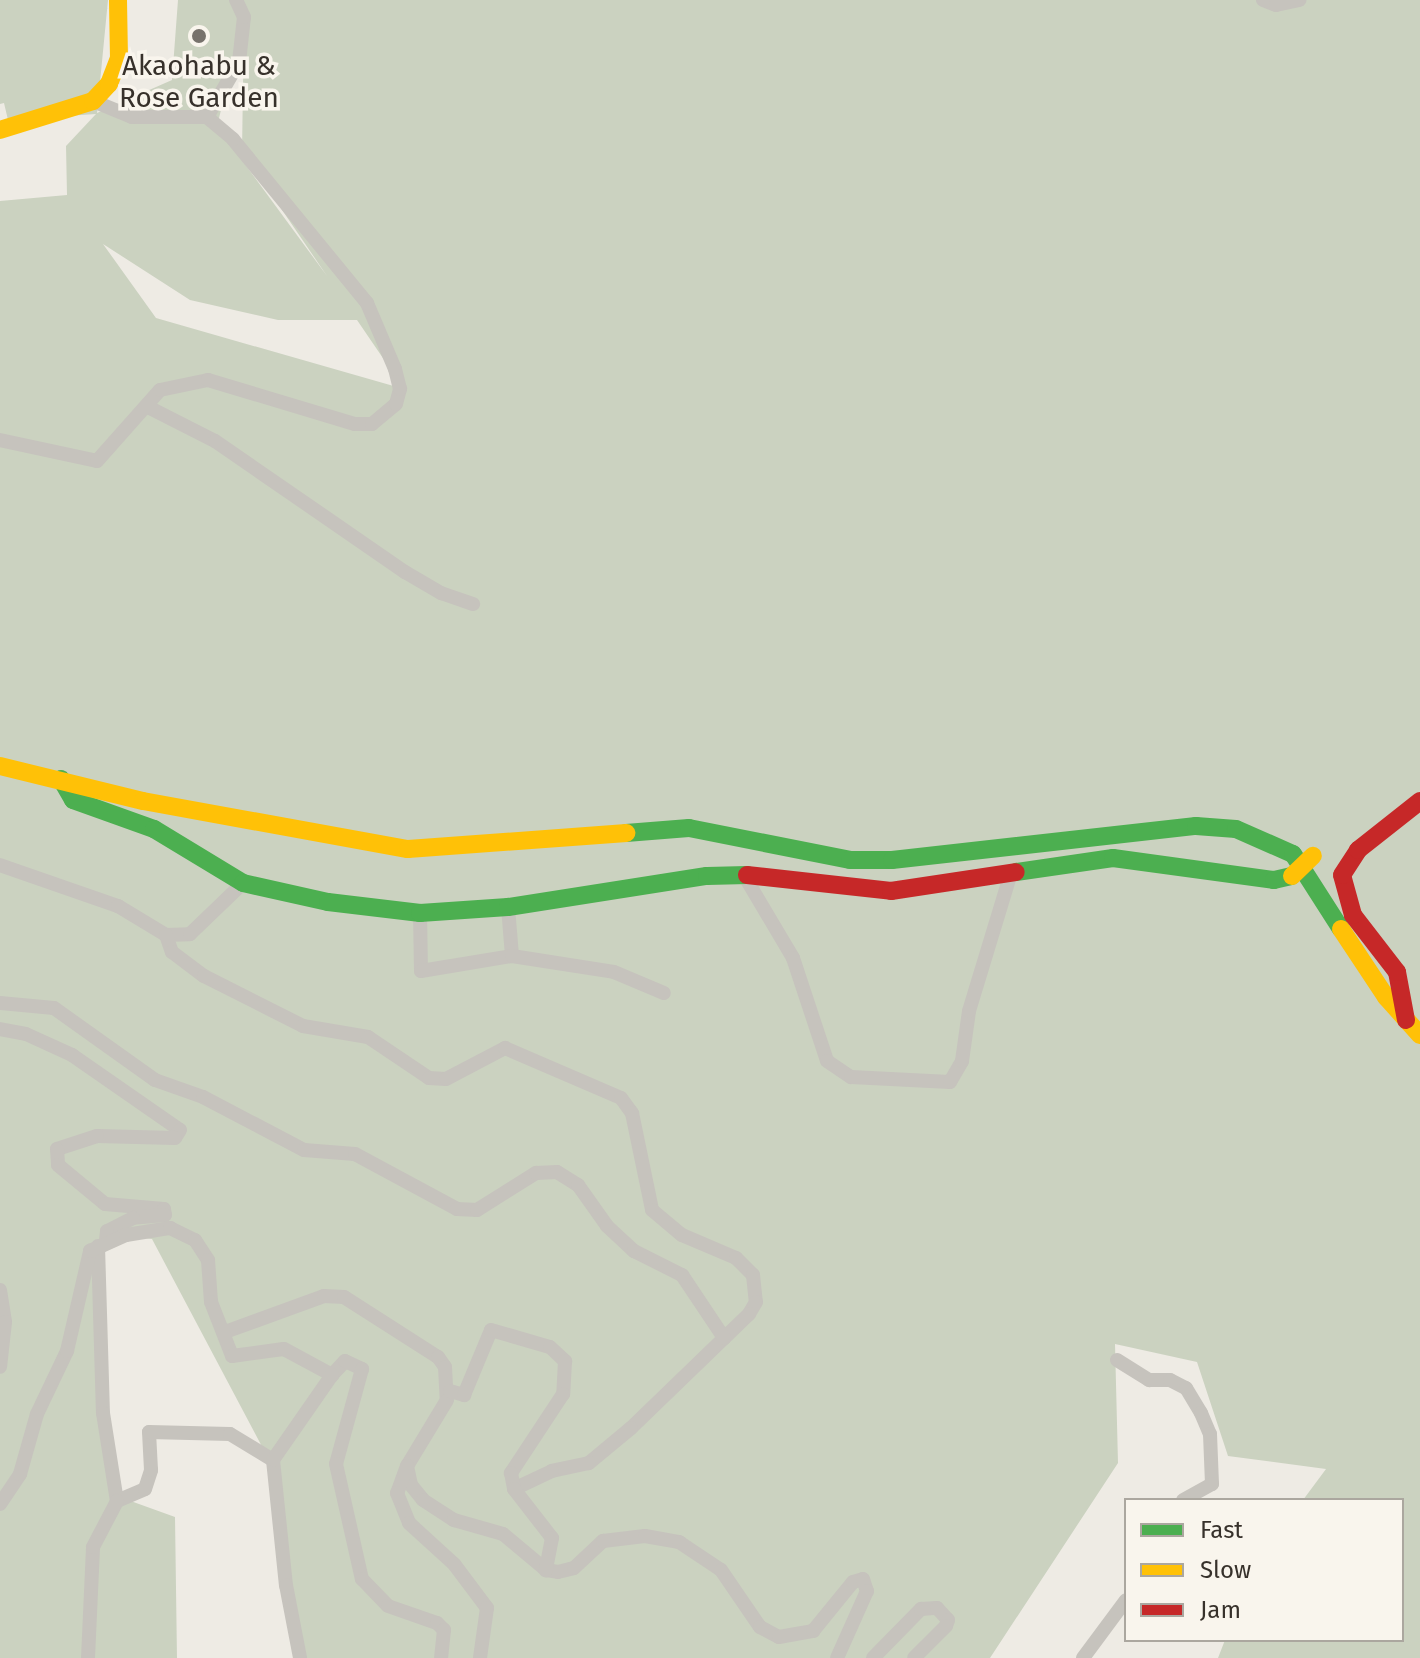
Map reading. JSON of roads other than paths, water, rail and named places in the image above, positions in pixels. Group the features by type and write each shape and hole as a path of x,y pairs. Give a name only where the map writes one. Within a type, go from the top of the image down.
{"main road":[{"path":"0,130 93,101 109,84 119,58 118,0"},
{"path":"0,766 143,801 408,849 689,828 850,860 892,860 1196,826 1236,829 1293,854 1406,1020 1420,1035"},
{"path":"61,779 73,800 154,829 243,883 328,902 420,913 508,907 707,876 891,891 1113,858 1229,870 1274,880 1292,876 1313,856"},
{"path":"1406,1020 1397,972 1353,915 1342,875 1358,850 1420,801"}],"street":[{"path":"207,117 239,62 244,17 236,0"},
{"path":"1263,0 1276,5 1299,0"},
{"path":"0,440 97,461 160,390 208,380 355,424 372,424 396,404 395,369 367,303 233,139 207,117 132,117 93,101"},
{"path":"148,407 215,441 405,572 441,593 473,604"},
{"path":"0,865 105,900 166,935 190,934 243,883"},
{"path":"745,877 793,958 827,1061 851,1077 950,1082 962,1061 969,1011 1011,873"},
{"path":"508,907 512,956"},
{"path":"420,913 421,971 512,956 614,972 664,993"},
{"path":"166,935 172,952 204,976 303,1026 368,1037 429,1078 446,1079 505,1048 621,1098 632,1113 652,1210 682,1235 736,1258 753,1275 756,1302 724,1338 589,1463 552,1471 514,1489"},
{"path":"0,1003 54,1008 155,1080 203,1097 304,1150 355,1154 457,1209 477,1210 536,1173 557,1172 578,1185 607,1226 634,1251 682,1275 724,1338"},
{"path":"0,1029 26,1034 72,1055 180,1130 175,1138 97,1136 57,1149 58,1165 105,1204 164,1209 165,1215 133,1218 107,1231 102,1243 103,1413 117,1501 93,1547 88,1658"},
{"path":"0,1504 20,1474 37,1414 67,1351 81,1273 90,1251 102,1243 170,1228 195,1240 208,1260 211,1302 232,1356 284,1349 332,1375"},
{"path":"0,1290 5,1322 0,1367"},
{"path":"225,1332 324,1296 344,1297 438,1357 450,1391 407,1466 397,1493 409,1523 454,1564 487,1608 480,1658"},
{"path":"450,1391 464,1395 491,1330 550,1347 565,1361 563,1394 514,1464 514,1489 552,1538 546,1570"},
{"path":"1117,1360 1149,1380 1170,1380 1186,1388 1201,1413 1210,1434 1212,1484 1187,1498"},
{"path":"300,1658 286,1585 273,1460 345,1361 362,1369 336,1464 362,1579 388,1606 437,1623 444,1630 441,1658"},
{"path":"117,1501 145,1489 151,1470 149,1432 230,1434 273,1460"},
{"path":"407,1466 411,1485 423,1500 454,1520 515,1541 546,1570 574,1568 603,1541 669,1538 721,1570 768,1633 791,1638 813,1631 853,1582 863,1579 867,1591 837,1658"},
{"path":"1083,1658 1124,1603"},
{"path":"873,1658 921,1609 937,1608 948,1620 946,1626 914,1658"}],"place":[{"name":"Akaohabu & Rose Garden","path":"199,36"}]}
